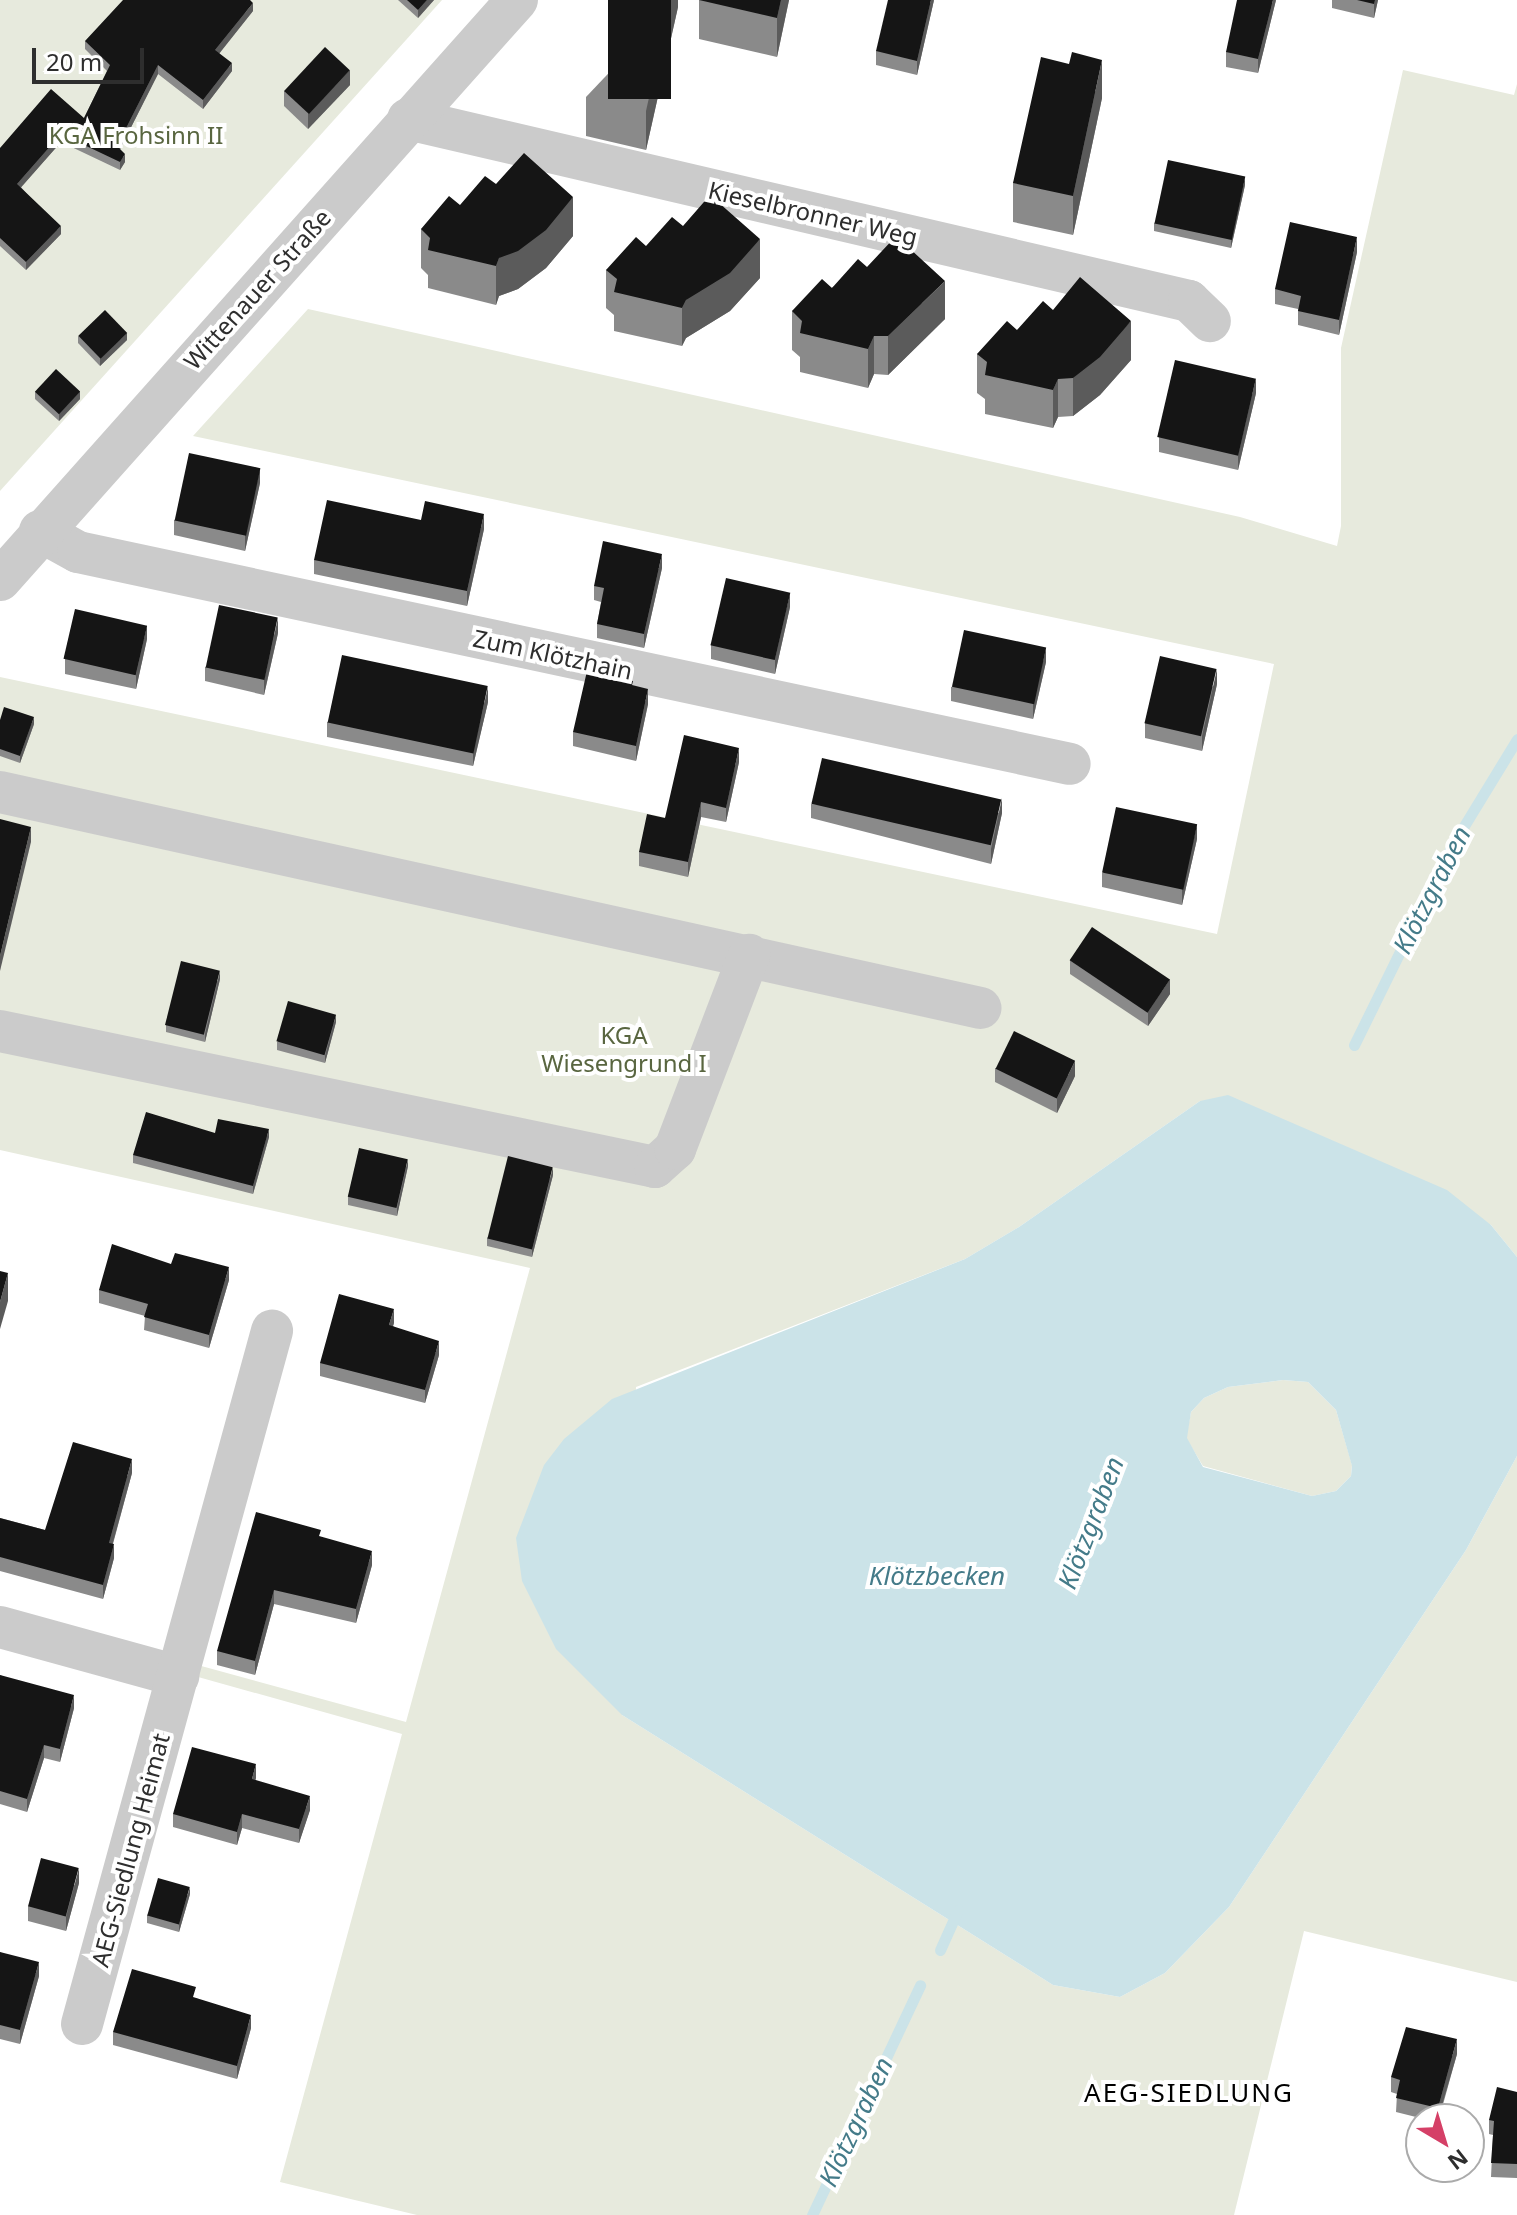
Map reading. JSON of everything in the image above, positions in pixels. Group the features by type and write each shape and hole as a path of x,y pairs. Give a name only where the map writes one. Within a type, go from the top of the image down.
{"street":[{"name":"Wittenauer Straße","path":"0,580 40,531 517,0"},
{"name":"Kieselbronner Weg","path":"408,119 1189,301 1210,321"},
{"name":"Zum Klötzhain","path":"40,531 78,552 1070,764"},
{"path":"0,792 981,1008"},
{"path":"0,1031 655,1167 675,1149 749,955"},
{"name":"AEG-Siedlung Heimat","path":"82,2024 272,1331"},
{"path":"0,1627 178,1676"}],"green space":[{"name":"KGA Frohsinn II","path":"0,0 442,0 0,491"},
{"name":"KGA Wiesengrund I","path":"1403,70 1514,95 1517,84 1517,1257 1491,1225 1351,1150 1254,1108 1200,1101 1019,1227 965,1259 636,1387 622,1715 1053,1985 1120,1997 1165,1973 1229,1907 1466,1550 1517,1456 1517,1982 1304,1931 1234,2215 417,2215 280,2182 402,1734 191,1675 194,1664 406,1722 530,1268 0,1150 0,677 1217,934 1274,664 193,436 308,309 1240,517 1337,546 1341,526 1341,348"},
{"path":"1283,1380 1308,1382 1336,1410 1352,1465 1351,1476 1336,1491 1312,1496 1203,1466 1186,1438 1191,1412 1204,1398 1228,1387"}],"water":[{"name":"Klötzbecken","path":"1228,1095 1447,1190 1491,1225 1517,1257 1517,1456 1466,1550 1229,1907 1165,1973 1120,1997 1053,1985 622,1715 556,1649 522,1581 516,1538 544,1465 564,1439 612,1399 965,1259 1019,1227 1200,1101","holes":["1283,1380 1308,1382 1336,1410 1352,1466 1351,1476 1336,1491 1312,1496 1203,1467 1187,1438 1191,1412 1204,1398 1228,1387"]}],"building":[{"path":"123,0 250,0 253,3 215,50 232,63 203,100 158,65 117,146 125,154 120,162 61,134 17,184 61,226 26,262 0,238 0,148 51,89 84,118 110,65 85,41"},
{"path":"407,0 427,0 418,10"},
{"path":"608,0 671,0 671,99 608,99"},
{"path":"699,0 781,0 777,18"},
{"path":"888,0 931,0 917,61 876,51"},
{"path":"1237,0 1273,0 1258,59 1226,52"},
{"path":"325,47 350,70 309,114 284,91"},
{"path":"1072,52 1102,60 1073,196 1013,183 1041,57 1069,64"},
{"path":"524,153 573,197 546,230 518,251 499,258 496,266 428,250 430,238 421,229 449,196 460,205 485,176 496,184"},
{"path":"1168,160 1245,176 1232,240 1154,224"},
{"path":"710,195 760,239 730,273 686,300 682,308 614,292 617,279 606,270 636,237 646,246 672,217 683,226"},
{"path":"1290,222 1357,237 1339,320 1298,311 1301,296 1275,289"},
{"path":"896,236 945,281 888,336 874,336 868,349 800,333 802,321 792,311 822,279 832,288 858,259 867,267"},
{"path":"1080,277 1131,321 1100,357 1073,378 1058,379 1053,390 985,375 987,362 977,354 1007,321 1017,330 1043,301 1053,310"},
{"path":"105,310 127,333 101,359 78,336"},
{"path":"1175,360 1256,379 1238,456 1157,437"},
{"path":"56,369 80,392 59,414 35,392"},
{"path":"189,453 260,468 246,536 175,520"},
{"path":"327,500 421,520 425,501 484,514 467,591 314,560"},
{"path":"603,541 662,554 644,634 597,624 604,588 594,586"},
{"path":"726,578 790,593 775,660 710,645"},
{"path":"219,605 278,617 264,680 206,668"},
{"path":"75,609 147,626 136,675 64,659"},
{"path":"964,630 1046,647 1034,704 952,687"},
{"path":"342,655 488,686 473,753 328,722"},
{"path":"1160,656 1217,669 1201,736 1144,723"},
{"path":"587,671 633,681 632,685 648,689 636,746 573,732"},
{"path":"4,707 34,717 20,756 0,749 0,720"},
{"path":"684,735 739,748 726,808 701,802 688,862 639,852 647,814 665,818"},
{"path":"822,758 1001,799 991,845 811,804"},
{"path":"1116,807 1197,824 1183,890 1102,873"},
{"path":"0,819 31,827 0,956"},
{"path":"1092,927 1170,980 1148,1013 1070,960"},
{"path":"181,961 220,971 204,1035 165,1025"},
{"path":"288,1001 336,1015 324,1055 276,1041"},
{"path":"1014,1031 1075,1061 1057,1099 996,1069"},
{"path":"146,1112 215,1133 218,1119 269,1129 253,1186 133,1155"},
{"path":"359,1148 408,1159 396,1208 348,1197"},
{"path":"508,1156 553,1167 532,1250 487,1238"},
{"path":"112,1244 171,1264 175,1253 229,1267 209,1335 144,1317 148,1304 99,1290"},
{"path":"0,1271 8,1273 0,1302"},
{"path":"339,1294 394,1309 389,1325 439,1341 425,1390 320,1363"},
{"path":"73,1442 132,1459 109,1543 114,1544 103,1585 0,1557 0,1518 45,1530"},
{"path":"256,1512 321,1530 319,1536 372,1551 356,1609 274,1590 255,1661 217,1651"},
{"path":"0,1675 74,1695 60,1749 44,1745 27,1799 0,1791"},
{"path":"192,1747 256,1764 252,1779 310,1796 299,1829 242,1814 237,1832 173,1814"},
{"path":"41,1858 79,1868 66,1916 28,1906"},
{"path":"158,1878 190,1887 179,1925 147,1915"},
{"path":"0,1952 39,1962 20,2030 0,2025"},
{"path":"132,1969 196,1987 193,1997 251,2015 237,2066 113,2032"},
{"path":"1406,2027 1457,2039 1439,2103 1417,2103 1396,2098 1400,2080 1391,2077"},
{"path":"1497,2087 1517,2092 1517,2164 1491,2163 1494,2121 1489,2120"}],"waterway":[{"name":"Klötzgraben","path":"1354,1045 1453,844 1517,739"},
{"name":"Klötzgraben","path":"940,1950 958,1910"},
{"name":"Klötzgraben","path":"812,2215 920,1985"}],"district":[{"name":"AEG-SIEDLUNG","path":"1189,2093"}]}
